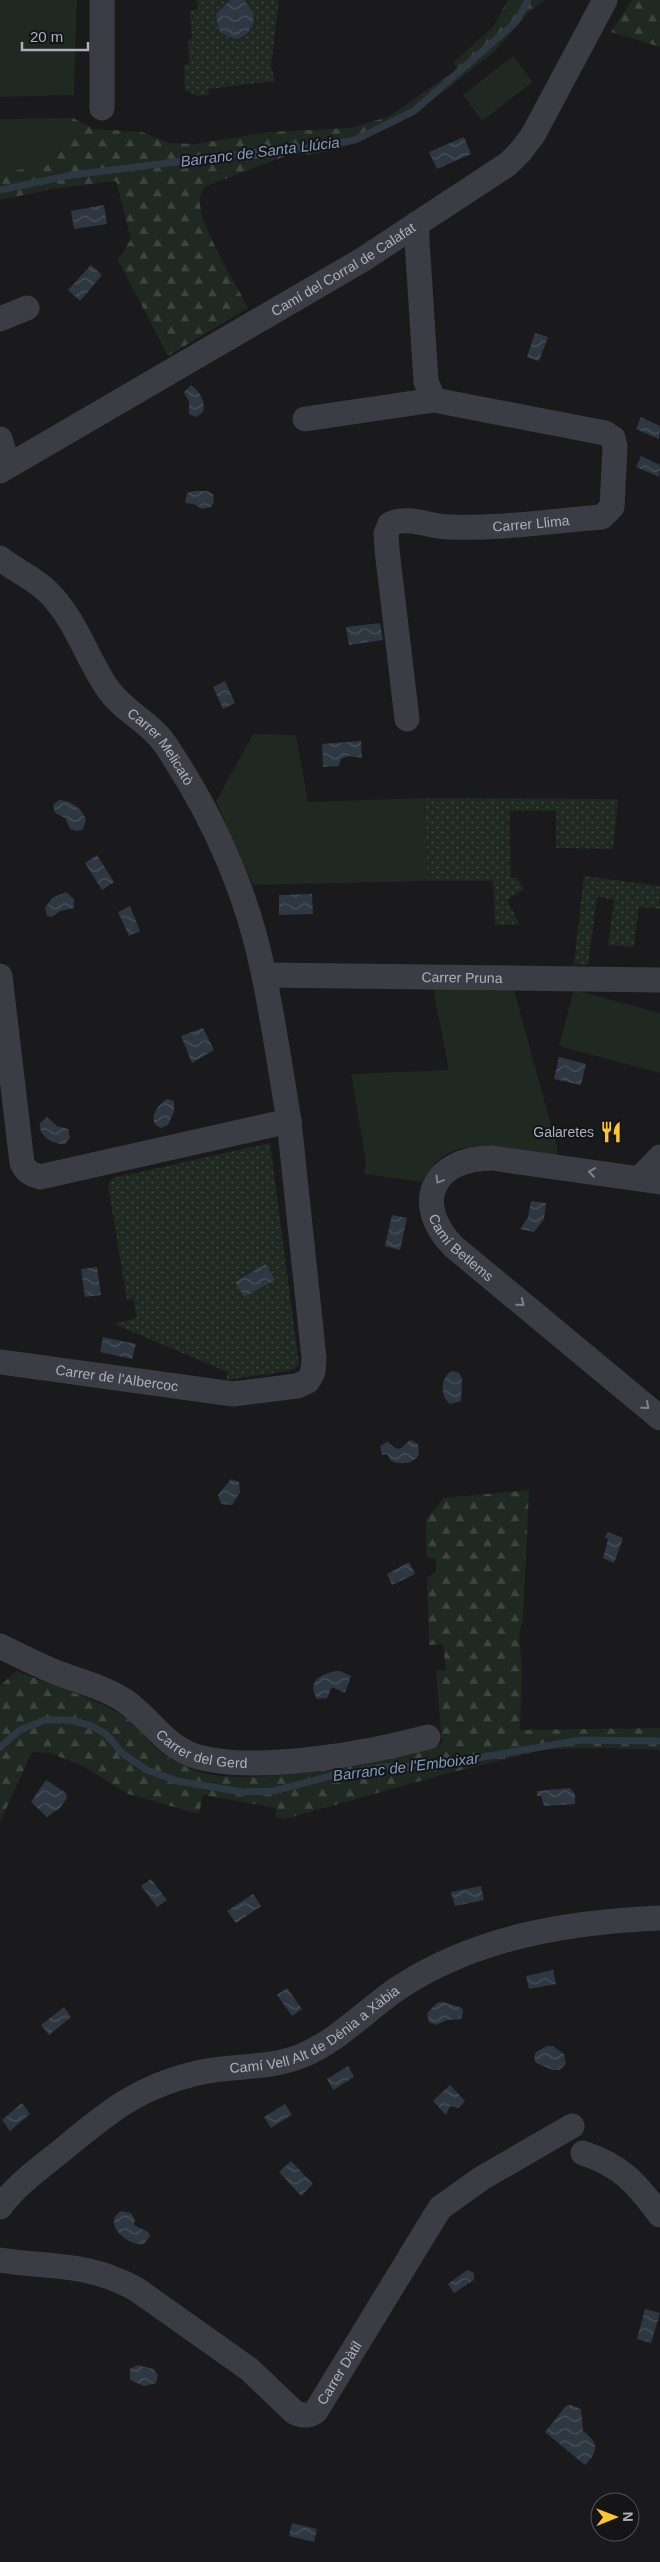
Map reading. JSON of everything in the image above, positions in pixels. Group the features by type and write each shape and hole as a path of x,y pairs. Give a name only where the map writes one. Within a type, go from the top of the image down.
{"street":[{"path":"102,0 102,108"},
{"name":"Camí del Corral de Calafat","path":"0,439 4,468 362,260 491,177 520,152 533,135 605,0"},
{"path":"416,224 426,382 434,400"},
{"path":"0,320 27,308"},
{"name":"Carrer Llima","path":"305,419 434,400 605,433 613,438 615,447 612,507 602,517 473,527 446,527 404,520 390,524 386,534 387,550 407,719"},
{"name":"Carrer Melicatò","path":"0,558 49,592 68,619 108,689 127,709 158,734 190,783 230,865 248,913 264,975 289,1121"},
{"name":"Carrer Pruna","path":"264,975 660,980"},
{"path":"0,976 22,1163 25,1170 40,1177 289,1121"},
{"name":"Carrer de l'Albercoc","path":"0,1362 233,1394 297,1386 308,1381 313,1372 314,1358 289,1121"},
{"name":"Camí Betlems","path":"660,1157 650,1180 492,1158 476,1158 452,1166 440,1177 433,1191 433,1210 436,1227 454,1247 660,1418"},
{"name":"Carrer del Gerd","path":"0,1646 116,1696 136,1710 168,1741 201,1757 240,1762 290,1761 394,1747 428,1737"},
{"name":"Camí Vell Alt de Dénia a Xàbia","path":"0,2207 45,2163 110,2110 145,2090 196,2073 279,2062 301,2056 331,2041 396,1990 424,1973 494,1943 578,1924 660,1918"},
{"name":"Carrer Dàtil","path":"0,2260 70,2267 94,2271 117,2279 160,2306 249,2369 294,2412 303,2416 311,2415 316,2410 440,2208 482,2178 572,2126"},
{"path":"583,2154 607,2161 626,2176 660,2216"}],"green space":[{"path":"0,0 77,0 74,95 0,97"},
{"path":"197,0 279,0 271,66 275,81 208,89 209,95 197,96 185,90 184,65 189,65 188,39 192,39 190,11 198,9"},
{"path":"508,0 545,0 529,12 495,51 442,93 378,132 338,149 315,154 288,155 204,187 200,196 202,215 220,256 248,308 168,356 118,260 131,239 116,181 52,189 0,200 0,173 53,164 73,118 94,129 142,132 169,143 195,144 269,132 350,128 388,117 457,69 454,62 493,27"},
{"path":"632,0 660,0 660,47 611,32"},
{"path":"513,56 533,82 482,121 463,95"},
{"path":"73,118 53,164 0,176 0,119"},
{"path":"253,734 296,735 308,802 424,798 428,881 253,885 216,801"},
{"path":"424,798 618,799 613,849 556,848 556,811 510,811 511,877 517,878 524,889 507,900 520,925 495,925 493,881 428,881"},
{"path":"584,876 660,886 660,909 639,907 634,947 608,945 614,900 597,897 588,965 574,965"},
{"path":"433,989 514,990 558,1150 556,1157 498,1147 469,1147 455,1150 440,1158 422,1182 364,1174 366,1162 351,1074 449,1070"},
{"path":"574,990 660,1013 660,1073 559,1046"},
{"path":"270,1143 299,1364 293,1370 227,1380 227,1372 114,1324 137,1318 133,1299 127,1300 108,1185 113,1178"},
{"path":"529,1490 523,1619 519,1636 522,1669 520,1730 660,1728 660,1750 606,1748 546,1749 445,1774 285,1819 275,1817 276,1808 203,1795 199,1814 128,1794 83,1766 50,1753 32,1752 0,1822 0,1686 16,1671 80,1695 117,1712 132,1723 158,1749 179,1764 214,1775 244,1777 314,1771 442,1744 436,1671 446,1670 443,1644 429,1645 427,1578 436,1572 436,1559 426,1557 426,1519 444,1498"}],"water":[{"path":"230,0 245,0 254,18 250,30 244,36 236,39 221,33 218,28 216,14"},
{"path":"464,137 471,154 437,169 429,152"},
{"path":"104,205 107,224 74,229 71,211"},
{"path":"91,265 102,275 80,301 68,290"},
{"path":"535,333 548,337 539,361 527,357"},
{"path":"191,385 200,394 204,404 203,412 196,417 189,414 189,402 184,392"},
{"path":"641,417 660,426 659,439 636,429"},
{"path":"641,456 660,465 659,477 636,467"},
{"path":"207,491 213,494 214,502 211,507 202,509 194,504 185,503 187,493"},
{"path":"380,623 383,640 349,645 346,627"},
{"path":"225,681 235,703 223,709 213,687"},
{"path":"361,741 362,758 349,756 341,759 339,766 323,767 322,744"},
{"path":"59,800 72,804 82,812 86,820 83,829 78,831 70,829 65,818 55,813 53,805"},
{"path":"97,855 114,882 102,890 85,863"},
{"path":"66,892 74,899 74,908 60,911 52,917 47,916 45,908 52,898"},
{"path":"312,894 313,914 279,915 279,895"},
{"path":"130,906 140,931 129,936 118,912"},
{"path":"203,1028 214,1050 192,1063 181,1036"},
{"path":"559,1057 586,1064 581,1085 554,1079"},
{"path":"167,1099 174,1101 174,1112 168,1125 161,1128 156,1125 153,1118 157,1109"},
{"path":"47,1117 57,1126 68,1129 70,1138 65,1144 47,1139 41,1132 40,1123"},
{"path":"531,1201 546,1203 544,1219 534,1232 520,1229 528,1217"},
{"path":"392,1215 407,1218 400,1250 385,1246"},
{"path":"266,1264 275,1280 244,1297 235,1282"},
{"path":"97,1267 101,1295 85,1297 81,1269"},
{"path":"103,1337 136,1344 132,1359 100,1352"},
{"path":"452,1371 459,1373 462,1379 461,1401 450,1404 444,1396 443,1382"},
{"path":"410,1440 418,1444 419,1455 413,1460 407,1463 399,1463 391,1461 387,1454 382,1455 380,1446 387,1442 397,1449"},
{"path":"231,1479 239,1482 240,1492 232,1505 221,1504 218,1495"},
{"path":"608,1532 623,1538 614,1563 603,1558 608,1539 605,1537"},
{"path":"409,1562 415,1574 392,1585 387,1574"},
{"path":"340,1671 351,1676 345,1693 332,1687 327,1698 317,1699 313,1686 318,1678 328,1673"},
{"path":"46,1780 66,1793 67,1798 60,1808 47,1817 31,1802"},
{"path":"570,1788 575,1794 575,1804 544,1806 541,1796 537,1796 537,1791"},
{"path":"151,1879 167,1900 157,1907 141,1886"},
{"path":"481,1886 484,1900 455,1906 451,1892"},
{"path":"253,1894 261,1906 236,1923 227,1911"},
{"path":"553,1970 556,1984 529,1989 526,1976"},
{"path":"287,1988 302,2009 292,2016 277,1995"},
{"path":"443,2002 462,2008 461,2019 447,2020 436,2025 429,2022 427,2013 437,2003"},
{"path":"64,2007 71,2017 49,2035 41,2025"},
{"path":"547,2046 553,2046 564,2054 566,2064 559,2070 553,2070 536,2063 534,2057 536,2052"},
{"path":"348,2066 354,2077 333,2090 327,2079"},
{"path":"450,2085 465,2101 458,2108 450,2106 446,2115 433,2101"},
{"path":"22,2103 30,2114 10,2131 2,2120"},
{"path":"285,2104 292,2115 271,2128 264,2117"},
{"path":"291,2161 313,2184 301,2196 279,2172"},
{"path":"121,2211 131,2213 135,2220 134,2225 148,2232 150,2236 144,2244 131,2242 124,2238 115,2228 116,2216"},
{"path":"467,2270 474,2273 474,2280 454,2293 448,2284"},
{"path":"645,2309 660,2313 651,2343 637,2339"},
{"path":"138,2365 153,2369 158,2375 156,2383 144,2386 130,2380 130,2369"},
{"path":"571,2405 581,2409 583,2431 592,2439 595,2447 593,2455 585,2465 545,2432 566,2406"},
{"path":"292,2523 317,2529 314,2542 289,2536"}],"waterway":[{"name":"Barranc de Santa Llúcia","path":"0,190 72,175 256,152 310,148 355,140 414,111 516,22 528,0"},
{"name":"Barranc de l'Emboixar","path":"0,1747 20,1730 45,1720 69,1720 90,1725 106,1734 123,1754 147,1770 177,1781 242,1792 274,1791 338,1774 383,1767 437,1765 581,1740 660,1741"}],"place":[{"name":"Galaretes","path":"611,1132"}]}
